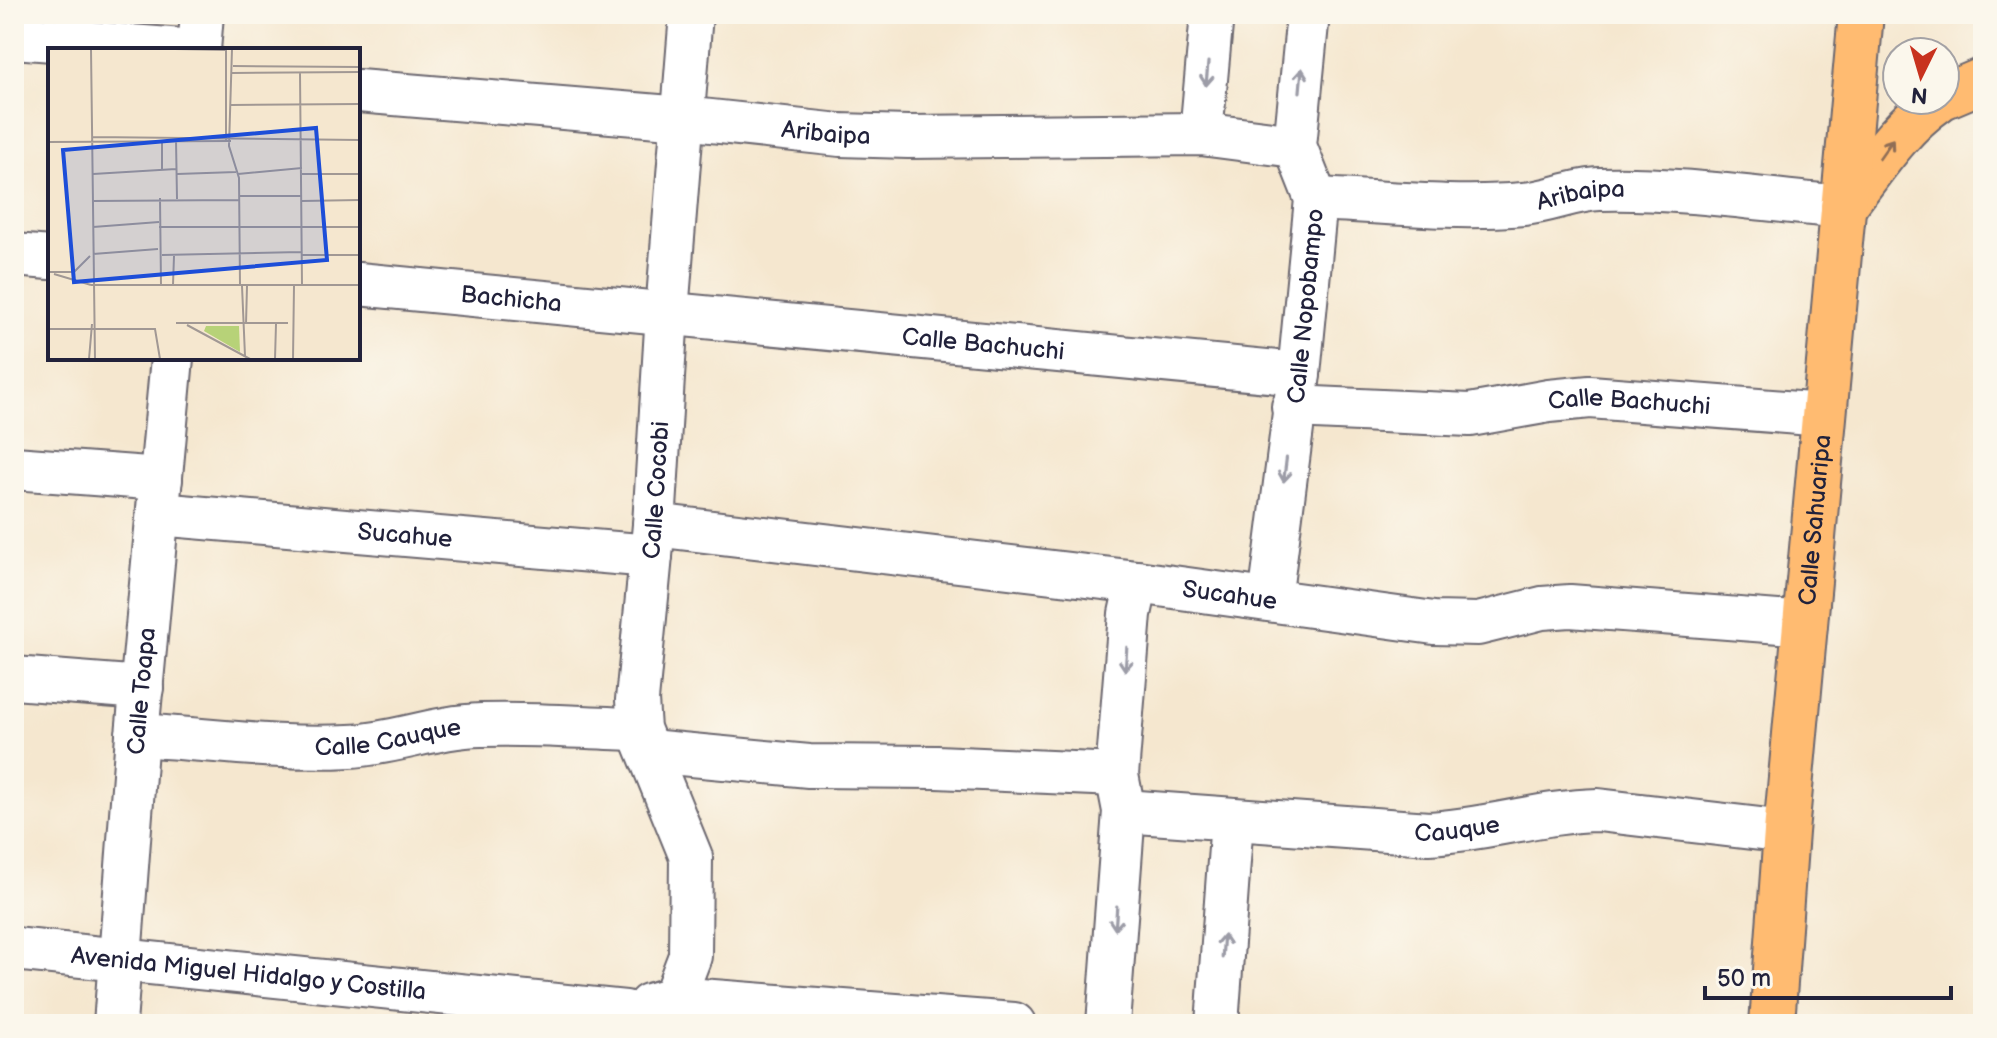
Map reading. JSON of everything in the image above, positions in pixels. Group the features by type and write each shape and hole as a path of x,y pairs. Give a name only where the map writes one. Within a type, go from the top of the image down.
{"main road":[{"name":"Calle Sahuaripa","path":"1772,1024 1786,832 1861,14"},
{"path":"1961,89 1983,80"},
{"path":"1843,207 1894,138 1916,116"}],"street":[{"path":"199,48 202,14"},
{"name":"Calle Cocobi","path":"657,1014 690,956 691,857 644,740 637,700 691,14"},
{"path":"1201,134 1212,14"},
{"name":"Calle Nopobampo","path":"1270,600 1316,199 1295,146 1308,14"},
{"path":"14,37 156,48"},
{"name":"Aribaipa","path":"360,91 683,118 840,135 1201,134 1295,146"},
{"name":"Aribaipa","path":"1316,199 1502,205 1528,204 1565,193 1597,189 1637,189 1843,207"},
{"path":"14,255 48,258"},
{"name":"Bachicha","path":"360,284 667,312"},
{"name":"Calle Bachuchi","path":"667,312 1296,390 1470,415 1590,397 1824,415"},
{"name":"Calle Toapa","path":"115,1024 137,735 172,360"},
{"name":"Sucahue","path":"14,468 160,497 1137,582 1434,623 1478,624 1542,608 1570,606 1806,624"},
{"path":"1108,1024 1130,614 1137,582"},
{"path":"14,678 142,688"},
{"name":"Calle Cauque","path":"137,735 348,746 377,744 440,729 481,725 644,740 809,766 937,767 1121,793"},
{"name":"Cauque","path":"1121,793 1232,820 1429,833 1490,827 1569,811 1598,810 1786,832"},
{"path":"1217,1024 1232,820"},
{"name":"Avenida Miguel Hidalgo y Costilla","path":"14,949 657,1014 715,1012 1014,1024"},
{"path":"690,956 715,1012"}]}
